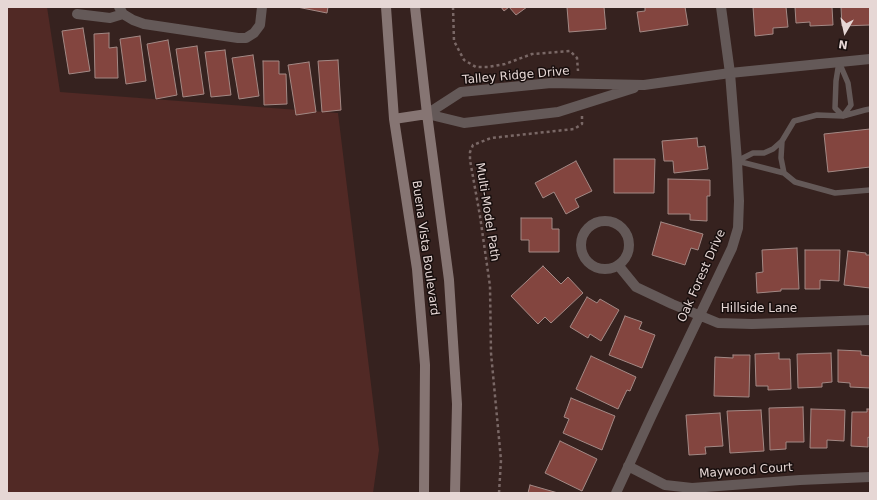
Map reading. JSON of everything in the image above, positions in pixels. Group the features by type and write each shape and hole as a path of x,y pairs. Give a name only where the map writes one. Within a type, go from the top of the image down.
{"main road":[{"name":"Buena Vista Boulevard","path":"386,7 394,119 417,269 425,365 424,493"},
{"name":"Buena Vista Boulevard","path":"415,7 427,114 449,280 457,404 454,493"},
{"path":"394,119 427,114"}],"street":[{"path":"77,14 110,18 121,10 133,20 144,24 246,38 254,33 260,25 262,7"},
{"name":"Oak Forest Drive","path":"616,493 732,248 738,228 739,201 737,161 730,73 721,7"},
{"name":"Talley Ridge Drive","path":"427,114 461,92 551,83 644,85 730,73 870,59"},
{"name":"Talley Ridge Drive","path":"427,114 464,123 558,112 644,85"},
{"path":"599,222 607,222 615,224 622,229 626,236 628,252 618,265 612,268 597,268 585,259 582,252 582,238 591,226 599,222"},
{"name":"Hillside Lane","path":"618,265 636,287 699,316 718,323 752,324 870,320"},
{"name":"Maywood Court","path":"628,466 665,485 692,488 800,480 870,477"}],"lane":[{"path":"839,62 848,83 851,105 843,116"},
{"path":"839,62 836,81 835,108 843,116"},
{"path":"737,161 753,153 764,153 773,149 782,141 794,121 817,115 843,116 870,109"},
{"path":"782,141 781,158 784,173"},
{"path":"737,161 784,173 795,182 835,193 870,190"}],"path":[{"path":"453,7 454,41 464,60 476,67 488,67 505,64 532,54 570,51 577,58 579,84"},
{"name":"Multi-Model Path","path":"499,493 500,460 491,352 490,286 470,152 473,145 491,138 574,129 582,124 581,104"}],"shaded area":[{"path":"7,7 47,7 60,92 338,113 379,450 373,493 7,493"}],"building":[{"path":"297,7 328,7 327,13"},
{"path":"501,7 509,7 504,11"},
{"path":"509,7 527,7 516,15"},
{"path":"567,7 604,7 606,29 569,32"},
{"path":"645,7 685,7 688,25 640,32 637,12 645,11"},
{"path":"753,7 786,7 788,27 773,28 773,34 755,36"},
{"path":"795,7 832,7 833,25 810,26 810,22 796,23"},
{"path":"841,7 870,7 870,25 842,26"},
{"path":"83,28 90,71 69,74 62,31"},
{"path":"109,33 109,48 117,47 118,78 95,78 94,34"},
{"path":"140,36 146,81 126,84 120,39"},
{"path":"168,40 177,95 156,99 147,44"},
{"path":"197,46 204,94 183,97 176,49"},
{"path":"225,50 231,95 211,97 205,52"},
{"path":"253,55 259,96 239,99 232,58"},
{"path":"338,60 341,110 322,112 318,61"},
{"path":"263,61 279,61 279,74 286,74 287,104 264,105"},
{"path":"309,62 316,112 296,115 288,65"},
{"path":"870,129 870,167 828,172 824,134"},
{"path":"697,138 698,147 705,146 708,169 674,173 673,161 664,161 662,141"},
{"path":"614,159 655,159 654,193 614,193"},
{"path":"576,161 592,191 575,199 579,207 566,214 554,192 543,198 535,183"},
{"path":"668,179 710,180 710,196 707,196 707,221 690,220 690,214 668,214"},
{"path":"521,218 552,218 552,229 559,229 559,252 529,252 529,240 521,240"},
{"path":"661,222 703,234 698,250 691,248 685,265 652,255"},
{"path":"797,248 799,289 781,289 781,291 757,293 756,273 763,272 762,250"},
{"path":"805,250 840,250 839,281 820,280 820,289 805,289"},
{"path":"848,251 866,253 866,255 870,255 870,288 844,285"},
{"path":"543,266 561,284 568,277 583,293 551,323 545,317 538,324 511,296"},
{"path":"587,297 597,303 600,299 619,310 601,341 590,334 588,338 570,327"},
{"path":"625,316 642,322 639,329 655,335 642,368 609,355"},
{"path":"838,350 861,351 861,355 870,356 870,388 850,387 850,383 838,382"},
{"path":"779,353 779,359 790,359 791,389 768,390 768,386 756,386 755,354"},
{"path":"831,353 832,382 822,383 822,387 798,388 797,354"},
{"path":"733,355 750,355 749,397 714,396 715,357 733,358"},
{"path":"591,356 636,377 630,391 627,390 618,409 576,389"},
{"path":"571,398 615,416 602,450 563,433 569,419 564,417"},
{"path":"803,407 804,442 786,442 786,449 770,450 769,408"},
{"path":"811,409 845,410 844,441 827,440 827,448 810,448"},
{"path":"867,409 870,409 870,438 868,437 868,447 851,446 852,412 867,412"},
{"path":"761,410 764,451 730,453 727,411"},
{"path":"720,413 723,446 705,447 706,454 689,455 686,415"},
{"path":"560,441 597,459 582,491 545,473"},
{"path":"530,485 558,493 528,493"}]}
